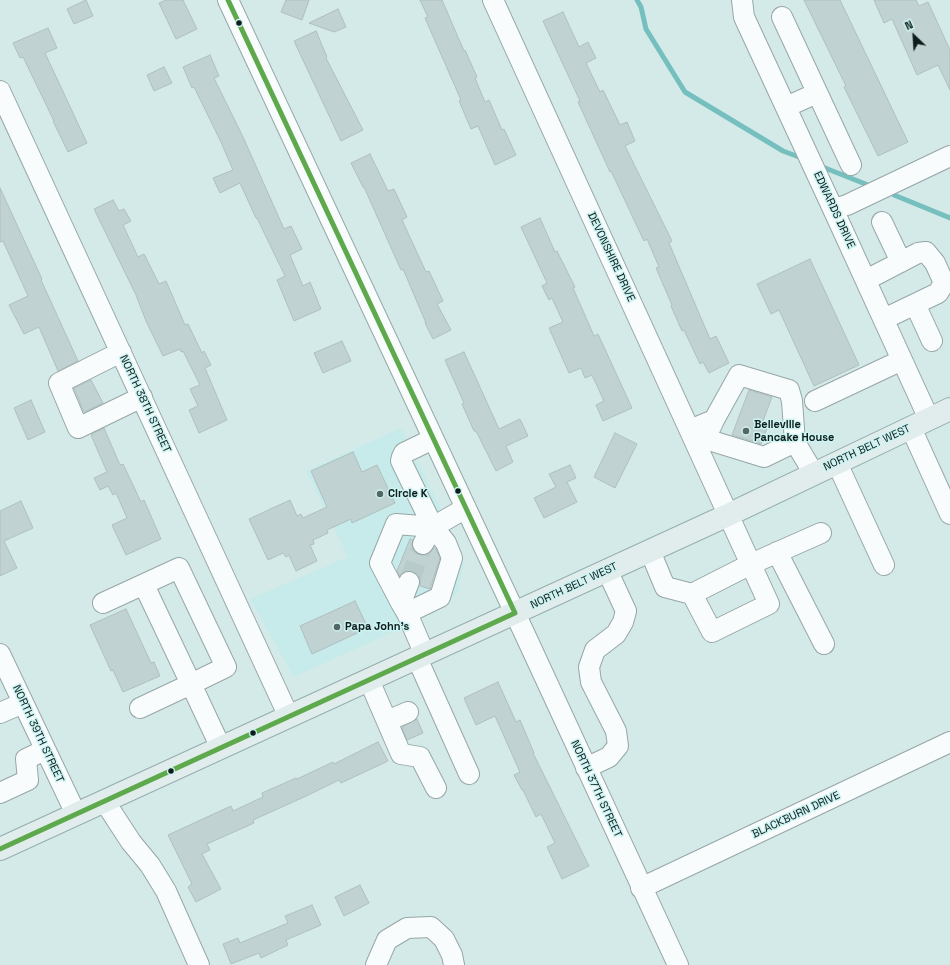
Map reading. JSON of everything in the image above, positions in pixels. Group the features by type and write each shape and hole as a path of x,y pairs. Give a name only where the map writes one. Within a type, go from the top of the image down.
{"main road":[{"name":"NORTH BELT WEST","path":"0,849 650,551 950,409"}],"street":[{"name":"NORTH 37TH STREET","path":"228,0 678,965"},
{"name":"DEVONSHIRE DRIVE","path":"493,0 770,604 712,632 692,594"},
{"name":"EDWARDS DRIVE","path":"742,0 744,17 834,209 902,360 920,424 950,514"},
{"path":"782,17 851,165"},
{"name":"NORTH 38TH STREET","path":"0,91 289,716"},
{"path":"786,107 817,93"},
{"path":"834,209 847,205 950,156"},
{"path":"882,222 901,262"},
{"path":"866,280 918,253 926,252 935,263 944,283 938,293 884,319"},
{"path":"915,304 932,341"},
{"path":"121,352 58,383 78,428 142,397"},
{"path":"815,401 902,360"},
{"path":"796,442 764,457 712,441 708,433 739,375 788,390 792,401 796,442 814,474"},
{"path":"690,430 714,420"},
{"path":"404,608 440,597 452,558 446,543 433,526 402,461 404,453 433,439"},
{"path":"837,463 884,565"},
{"path":"466,508 433,526 396,524 380,563 404,608 421,656 469,774"},
{"path":"423,544 433,526"},
{"path":"650,551 666,587 692,594 751,564 821,533"},
{"path":"777,552 824,644"},
{"path":"103,603 179,568 226,667 140,708"},
{"path":"586,768 609,757 618,746 616,731 591,682 589,667 595,650 616,634 623,622 626,611 608,570"},
{"path":"404,608 409,582"},
{"path":"144,585 221,748"},
{"name":"NORTH 39TH STREET","path":"0,654 76,814"},
{"path":"369,680 401,754 420,757 436,788"},
{"path":"0,713 23,703"},
{"path":"387,721 408,712"},
{"name":"BLACKBURN DRIVE","path":"641,888 950,742"},
{"path":"0,793 28,780 26,759 45,750"},
{"path":"105,802 131,842 150,865 166,891 199,965"},
{"path":"376,965 387,940 407,928 431,927 444,939 452,955 454,965"}],"shaded area":[{"path":"401,428 446,519 464,564 457,593 432,614 294,677 250,599 348,557 306,471"}],"building":[{"path":"86,0 93,16 74,24 67,9"},
{"path":"166,0 183,0 197,29 176,39 159,3"},
{"path":"286,0 309,0 302,20 281,12"},
{"path":"420,0 442,0 477,77 475,78 485,102 489,100 502,130 504,129 516,155 495,165 478,126 471,129 459,101 461,100 425,18 428,17"},
{"path":"804,0 840,0 908,142 878,156"},
{"path":"874,0 916,0 919,6 928,2 950,50 950,90 938,65 917,75 892,19 884,23"},
{"path":"338,9 346,27 334,32 309,23"},
{"path":"563,12 579,47 588,42 596,58 586,63 600,92 603,90 620,125 627,122 635,141 625,146 672,241 669,243 710,339 716,336 729,363 709,373 703,362 700,364 684,330 682,331 656,268 659,267 647,239 644,241 611,171 610,172 578,102 580,101 543,21"},
{"path":"48,28 57,48 45,53 87,143 68,152 23,57 20,58 13,43"},
{"path":"316,31 327,57 326,58 363,130 341,141 294,41"},
{"path":"210,55 219,76 214,78 243,137 284,229 291,226 302,249 290,255 303,286 310,282 321,309 294,321 277,280 285,276 240,183 220,193 213,178 233,170 221,142 194,87 192,88 183,67"},
{"path":"164,67 172,83 154,91 147,75"},
{"path":"370,154 388,191 394,189 407,217 402,220 426,272 429,271 443,301 437,304 451,330 433,339 403,269 401,270 364,187 351,163"},
{"path":"0,188 78,361 58,371 39,327 24,334 9,305 28,296 3,241 0,242"},
{"path":"113,200 119,211 124,209 131,221 123,225 138,257 144,254 159,284 166,281 185,325 188,324 202,353 204,351 211,365 205,368 227,420 199,433 189,410 198,406 190,389 200,385 183,351 181,352 180,349 163,356 146,321 136,295 94,209"},
{"path":"540,218 555,252 557,251 575,287 573,288 594,336 598,334 632,408 603,421 596,405 604,401 592,375 585,378 581,368 569,373 549,328 563,322 552,298 549,300 542,286 547,283 521,227"},
{"path":"810,259 859,365 814,386 779,310 771,314 757,284"},
{"path":"342,341 351,361 323,373 314,353"},
{"path":"464,352 499,429 520,419 528,436 506,446 513,462 496,471 476,431 474,431 462,404 464,403 445,360"},
{"path":"91,380 103,403 84,412 74,388"},
{"path":"749,390 772,397 763,421 769,423 761,444 732,435"},
{"path":"31,400 45,432 28,440 14,408"},
{"path":"104,428 120,465 123,464 141,502 144,500 161,539 126,555 112,525 127,518 116,493 113,495 108,486 100,490 94,478 107,472 91,435"},
{"path":"615,433 637,444 615,488 594,477"},
{"path":"353,452 362,472 377,465 395,503 352,523 351,519 327,530 328,533 313,540 314,544 310,545 317,561 296,571 289,555 286,557 283,553 268,560 249,519 290,500 297,516 301,514 303,518 327,507 311,471"},
{"path":"570,465 576,478 567,482 577,502 544,518 534,498 556,487 549,474"},
{"path":"21,501 33,528 4,541 17,568 0,576 0,511"},
{"path":"410,539 413,540 413,549 417,554 428,554 434,548 436,549 440,558 430,589 420,586 418,575 413,571 407,571 402,573 400,576 397,571"},
{"path":"355,601 368,628 312,654 300,626"},
{"path":"126,609 151,663 154,662 160,676 123,692 113,670 111,671 90,625"},
{"path":"498,682 516,722 520,720 533,753 589,866 562,879 547,847 555,843 541,814 536,817 514,775 520,772 495,716 476,725 464,698"},
{"path":"417,719 423,733 407,740 402,727"},
{"path":"378,742 388,761 341,783 339,780 253,820 254,823 207,844 210,850 202,854 221,889 196,902 188,887 192,884 168,835 231,806 233,811 263,797 262,793 333,762 334,764"},
{"path":"360,885 369,903 344,916 335,897"},
{"path":"312,905 321,925 286,940 288,945 261,958 259,953 231,964 223,944 238,938 240,943 288,923 285,916"}],"waterway":[{"path":"637,0 641,7 646,29 685,92 783,151 799,157"},
{"path":"820,166 873,187"},
{"path":"894,195 950,218"}],"tunnel":[{"path":"409,582 423,544"}],"transit line":[{"path":"228,0 515,613"},
{"path":"0,849 515,613"}],"place":[{"name":"Belleville Pancake House","path":"746,431"},
{"name":"Circle K","path":"380,494"},
{"name":"Papa John's","path":"337,627"}]}
